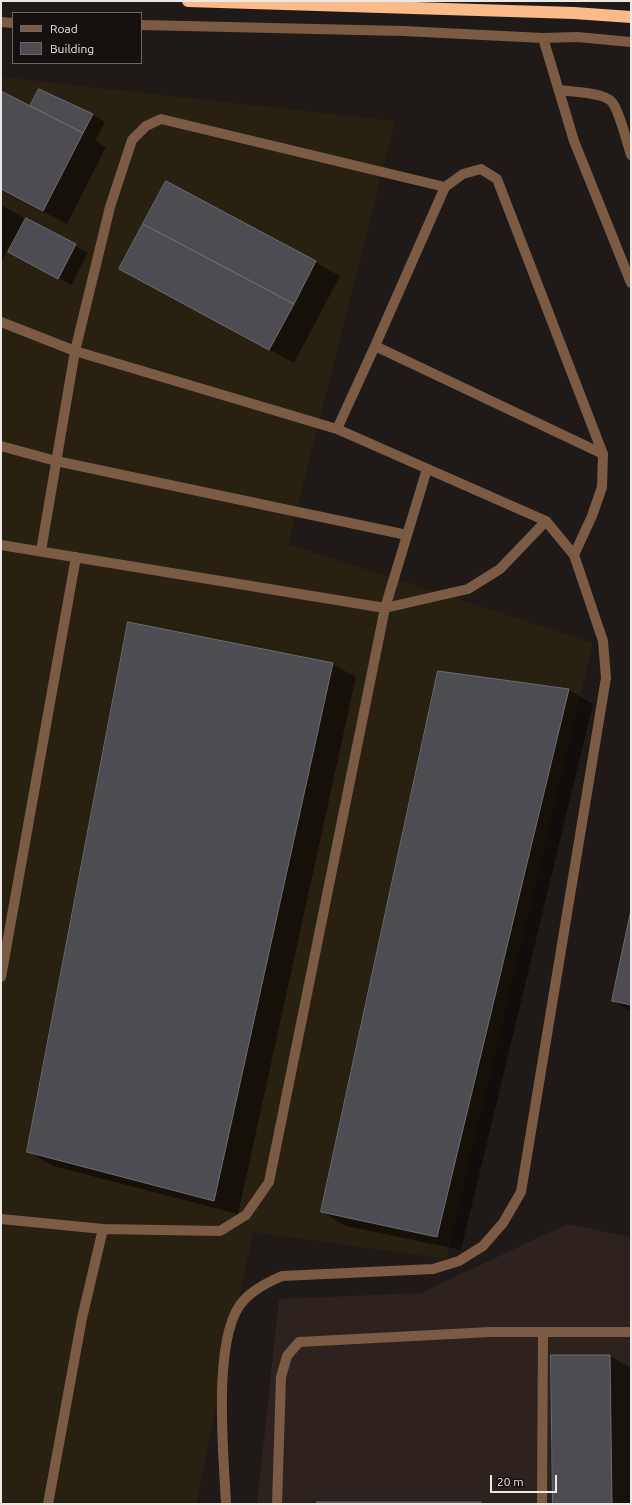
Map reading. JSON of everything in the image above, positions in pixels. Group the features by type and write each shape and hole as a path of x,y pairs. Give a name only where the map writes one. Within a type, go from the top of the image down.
{"highway":[{"path":"188,1 574,13 631,17"}],"street":[{"path":"1,22 12,22"},
{"path":"142,25 403,31 543,38 576,37 631,42"},
{"path":"543,38 574,141 631,283"},
{"path":"559,90 601,96 611,101 617,111 631,155"},
{"path":"41,551 76,351 110,207 132,140 146,126 161,119 444,188"},
{"path":"337,429 444,188 463,174 482,169 496,179 603,454 602,487 592,516 574,555"},
{"path":"1,322 76,351 337,429 546,521 574,555 603,641 606,678 521,1192 503,1223 483,1246 459,1261 432,1269 282,1276 260,1286 243,1301 230,1324 224,1350 222,1414 226,1504"},
{"path":"375,346 603,454"},
{"path":"1,446 56,461 407,535"},
{"path":"1,1219 103,1229 220,1232 246,1215 269,1182 385,608 427,469"},
{"path":"1,545 385,608 468,590 500,569 546,521"},
{"path":"1,977 76,557"},
{"path":"48,1504 82,1318 103,1229"},
{"path":"277,1504 281,1377 287,1356 299,1342 490,1332 631,1332"},
{"path":"542,1504 543,1332"}],"shaded area":[{"path":"1,77 395,121 288,544 593,643 446,1259 253,1232 196,1504 1,1504"},
{"path":"567,1224 631,1237 631,1504 257,1504 279,1299 421,1293"}],"building":[{"path":"39,89 93,114 83,133 30,106"},
{"path":"1,91 83,133 43,211 1,189"},
{"path":"166,181 316,261 294,304 143,224"},
{"path":"26,218 76,244 58,279 8,252"},
{"path":"143,224 294,304 269,350 119,269"},
{"path":"128,622 333,663 214,1201 27,1152"},
{"path":"438,671 569,689 437,1237 321,1212"},
{"path":"631,910 631,1005 612,1001"},
{"path":"551,1355 610,1355 612,1504 553,1504"},
{"path":"317,1502 481,1502 481,1504 317,1504"}]}
